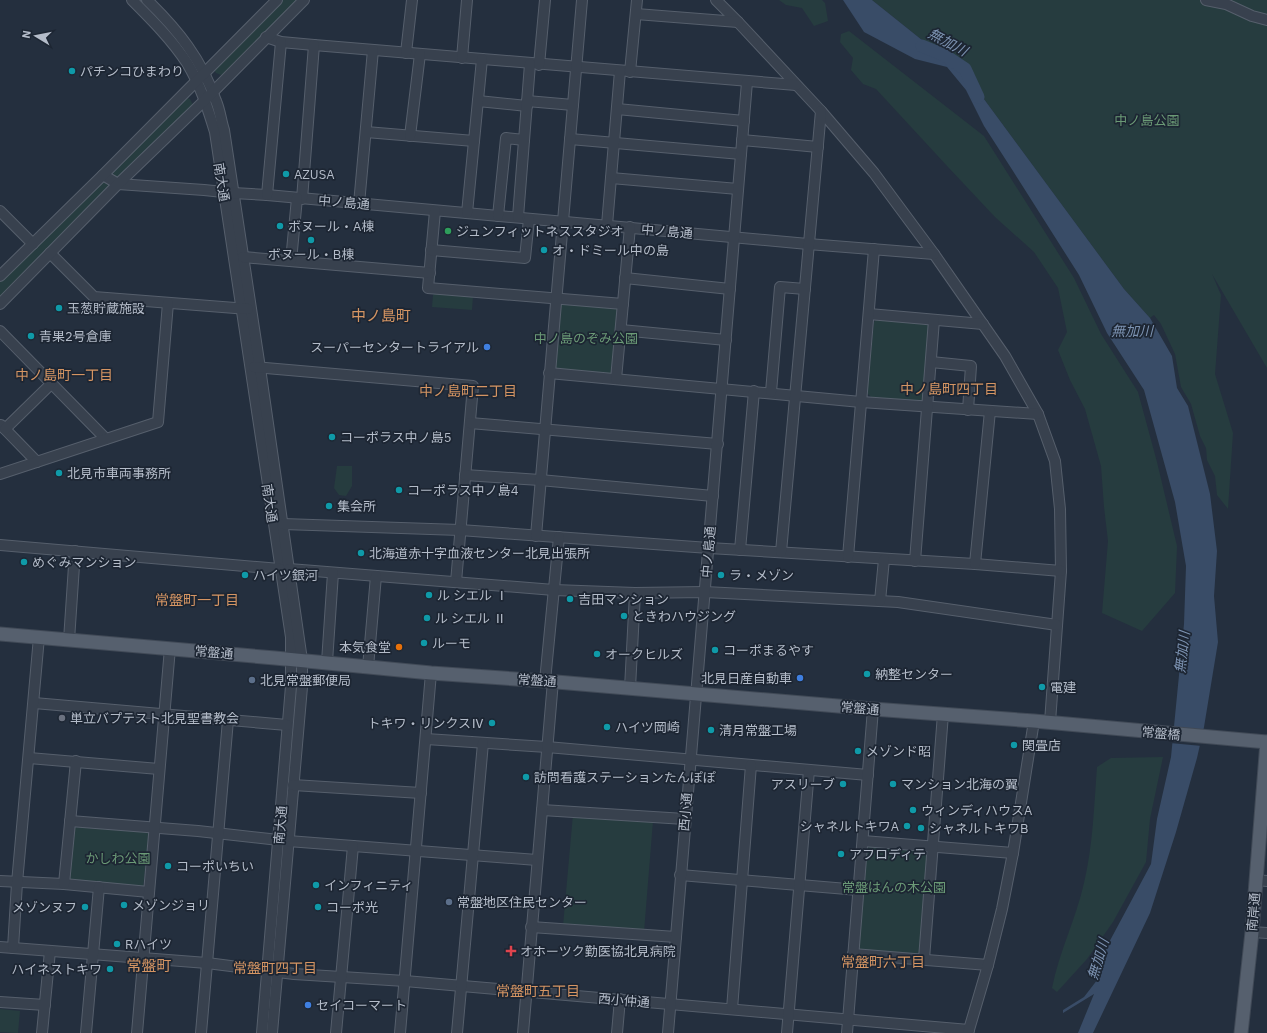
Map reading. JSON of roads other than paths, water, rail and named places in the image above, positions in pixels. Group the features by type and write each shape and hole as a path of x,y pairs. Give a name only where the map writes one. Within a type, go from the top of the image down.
{"main road":[{"name":"常盤通","path":"0,634 327,662 432,673 549,681 1074,725"},
{"name":"常盤橋","path":"1074,725 1267,742"},
{"name":"南岸通","path":"1241,1033 1252,932 1262,881 1267,742"}],"street":[{"name":"南大通","path":"132,0 160,28 180,52 196,81 204,101 215,132 244,257 246,309"},
{"name":"南大通","path":"147,0 167,19 187,44 213,92 224,130 228,193 285,569 296,660 302,687 293,785 284,841 268,970 262,1033"},
{"path":"0,276 277,0"},
{"path":"0,304 118,184 204,101 304,0"},
{"path":"406,53 412,0"},
{"path":"462,58 467,0"},
{"path":"518,217 527,104 545,0"},
{"path":"536,536 555,297 582,0"},
{"path":"607,225 617,109 636,14 637,0"},
{"path":"716,0 821,112 874,173 934,254 1005,356 1038,414 1054,462 1060,508 1061,571 1050,722"},
{"path":"1206,0 1226,4 1252,16 1267,20"},
{"path":"636,14 738,22"},
{"path":"266,37 281,42 314,45 796,85"},
{"path":"267,195 281,42"},
{"path":"291,261 299,198 314,45"},
{"path":"359,204 373,50"},
{"path":"410,136 420,54"},
{"path":"467,213 482,59"},
{"path":"747,82 734,237 934,254"},
{"path":"478,101 573,105"},
{"path":"617,109 744,121"},
{"path":"781,552 821,112"},
{"path":"366,132 474,141"},
{"path":"498,216 506,138 524,140"},
{"path":"570,139 741,154"},
{"path":"742,140 818,147"},
{"name":"中ノ島通","path":"103,175 118,184 267,195 734,237 705,592"},
{"path":"611,178 738,189"},
{"path":"0,211 33,244"},
{"path":"435,211 428,288 555,297 623,304"},
{"path":"431,250 525,258 529,219"},
{"path":"616,379 630,227"},
{"path":"848,557 874,249"},
{"path":"50,253 94,297 246,309"},
{"path":"244,257 430,272"},
{"path":"625,278 730,289"},
{"path":"771,392 780,287 804,289"},
{"path":"0,474 158,422 168,303"},
{"path":"869,314 983,324"},
{"path":"915,561 934,320"},
{"path":"621,330 726,340"},
{"path":"0,331 106,439"},
{"path":"931,362 971,366 968,410"},
{"name":"南大通","path":"255,368 283,524 285,569"},
{"path":"255,368 473,386 456,582"},
{"path":"549,373 795,394 861,402 1038,414"},
{"path":"37,462 2,427 51,384"},
{"path":"740,550 754,391"},
{"path":"976,564 990,411"},
{"path":"470,423 718,444"},
{"path":"465,475 540,480 713,496"},
{"path":"283,524 460,530 1061,571"},
{"path":"523,1033 547,747 554,590 559,537"},
{"path":"0,545 554,590 635,594 705,592 898,602 1057,625"},
{"path":"69,640 75,551"},
{"path":"880,601 884,559"},
{"path":"327,662 333,573"},
{"path":"368,666 376,576"},
{"name":"西小通","path":"668,1033 680,875 705,592"},
{"path":"630,688 635,594"},
{"path":"13,948 39,637"},
{"path":"137,1033 170,648"},
{"name":"南大通","path":"272,1033 278,972 284,841 287,725 291,686 296,660"},
{"path":"400,1033 432,673"},
{"path":"34,703 287,725"},
{"path":"847,1033 873,709"},
{"path":"924,959 943,714"},
{"path":"201,1033 228,720"},
{"path":"968,1031 988,965 1013,853 1034,721"},
{"path":"426,739 547,747 868,775"},
{"path":"457,1033 483,743"},
{"path":"29,758 159,769"},
{"path":"64,884 76,761"},
{"path":"732,1009 751,765"},
{"path":"786,1033 809,770"},
{"path":"293,785 421,794"},
{"path":"542,810 685,820"},
{"path":"70,821 155,827 284,841 537,860"},
{"path":"863,841 1013,853"},
{"path":"336,1033 342,978 352,846"},
{"path":"680,875 859,890"},
{"path":"0,882 64,884 149,892"},
{"path":"86,1033 99,887"},
{"path":"531,927 676,937"},
{"path":"1252,932 1267,933"},
{"name":"西小仲通","path":"0,947 207,963 342,978 404,981 620,999 968,1031"},
{"path":"42,1033 50,951"},
{"path":"853,954 988,965"},
{"path":"617,1033 620,999"},
{"path":"0,1002 45,1005"}],"water":[{"name":"無加川","path":"843,0 872,0 967,76 1124,289 1150,318 1172,356 1177,388 1188,406 1210,494 1217,551 1214,596 1218,642 1204,727 1197,758 1176,832 1150,913 1093,1033 1078,1033 1094,994 1063,1013 1063,1010 1084,997 1101,975 1106,948 1151,864 1157,819 1171,757 1184,624 1186,566 1175,502 1144,390 1107,333 1079,275 984,126 966,90 947,67 915,59 864,32"}],"waterway":[{"name":"無加川","path":"922,46 944,55 965,69 978,97"}],"place":[{"name":"パチンコひまわり","path":"72,71"},
{"name":"AZUSA","path":"286,174"},
{"name":"ボヌール・A棟","path":"280,226"},
{"name":"ジュンフィットネススタジオ","path":"448,231"},
{"name":"ボヌール・B棟","path":"311,240"},
{"name":"オ・ドミール中の島","path":"544,250"},
{"name":"玉葱貯蔵施設","path":"59,308"},
{"name":"青果2号倉庫","path":"31,336"},
{"name":"スーパーセンタートライアル","path":"487,347"},
{"name":"コーポラス中ノ島5","path":"332,437"},
{"name":"北見市車両事務所","path":"59,473"},
{"name":"コーポラス中ノ島4","path":"399,490"},
{"name":"集会所","path":"329,506"},
{"name":"北海道赤十字血液センター北見出張所","path":"361,553"},
{"name":"めぐみマンション","path":"24,562"},
{"name":"ハイツ銀河","path":"245,575"},
{"name":"ラ・メゾン","path":"721,575"},
{"name":"ル シエル Ⅰ","path":"429,595"},
{"name":"吉田マンション","path":"570,599"},
{"name":"ときわハウジング","path":"624,616"},
{"name":"ル シエル Ⅱ","path":"427,618"},
{"name":"ルーモ","path":"424,643"},
{"name":"本気食堂","path":"399,647"},
{"name":"コーポまるやす","path":"715,650"},
{"name":"オークヒルズ","path":"597,654"},
{"name":"納整センター","path":"867,674"},
{"name":"北見日産自動車","path":"800,678"},
{"name":"北見常盤郵便局","path":"252,680"},
{"name":"電建","path":"1042,687"},
{"name":"単立バプテスト北見聖書教会","path":"62,718"},
{"name":"トキワ・リンクスⅣ","path":"492,723"},
{"name":"ハイツ岡崎","path":"607,727"},
{"name":"清月常盤工場","path":"711,730"},
{"name":"関畳店","path":"1014,745"},
{"name":"メゾンド昭","path":"858,751"},
{"name":"訪問看護ステーションたんぽぽ","path":"526,777"},
{"name":"アスリーブ","path":"843,784"},
{"name":"マンション北海の翼","path":"893,784"},
{"name":"ウィンディハウスA","path":"913,810"},
{"name":"シャネルトキワA","path":"907,826"},
{"name":"シャネルトキワB","path":"921,828"},
{"name":"アフロディテ","path":"841,854"},
{"name":"コーポいちい","path":"168,866"},
{"name":"インフィニティ","path":"316,885"},
{"name":"常盤地区住民センター","path":"449,902"},
{"name":"メゾンジョリ","path":"124,905"},
{"name":"メゾンヌフ","path":"85,907"},
{"name":"コーポ光","path":"318,907"},
{"name":"Rハイツ","path":"117,944"},
{"name":"オホーツク勤医協北見病院","path":"511,951"},
{"name":"ハイネストキワ","path":"110,969"},
{"name":"セイコーマート","path":"308,1005"}],"district":[{"name":"中ノ島町","path":"381,316"},
{"name":"中ノ島町一丁目","path":"64,375"},
{"name":"中ノ島町四丁目","path":"949,389"},
{"name":"中ノ島町二丁目","path":"468,391"},
{"name":"常盤町一丁目","path":"197,600"},
{"name":"常盤町六丁目","path":"883,962"},
{"name":"常盤町","path":"149,966"},
{"name":"常盤町四丁目","path":"275,968"},
{"name":"常盤町五丁目","path":"538,991"}],"park label":[{"name":"中ノ島公園","path":"1147,120"},
{"name":"中ノ島のぞみ公園","path":"586,338"},
{"name":"かしわ公園","path":"118,858"},
{"name":"常盤はんの木公園","path":"894,887"}]}
